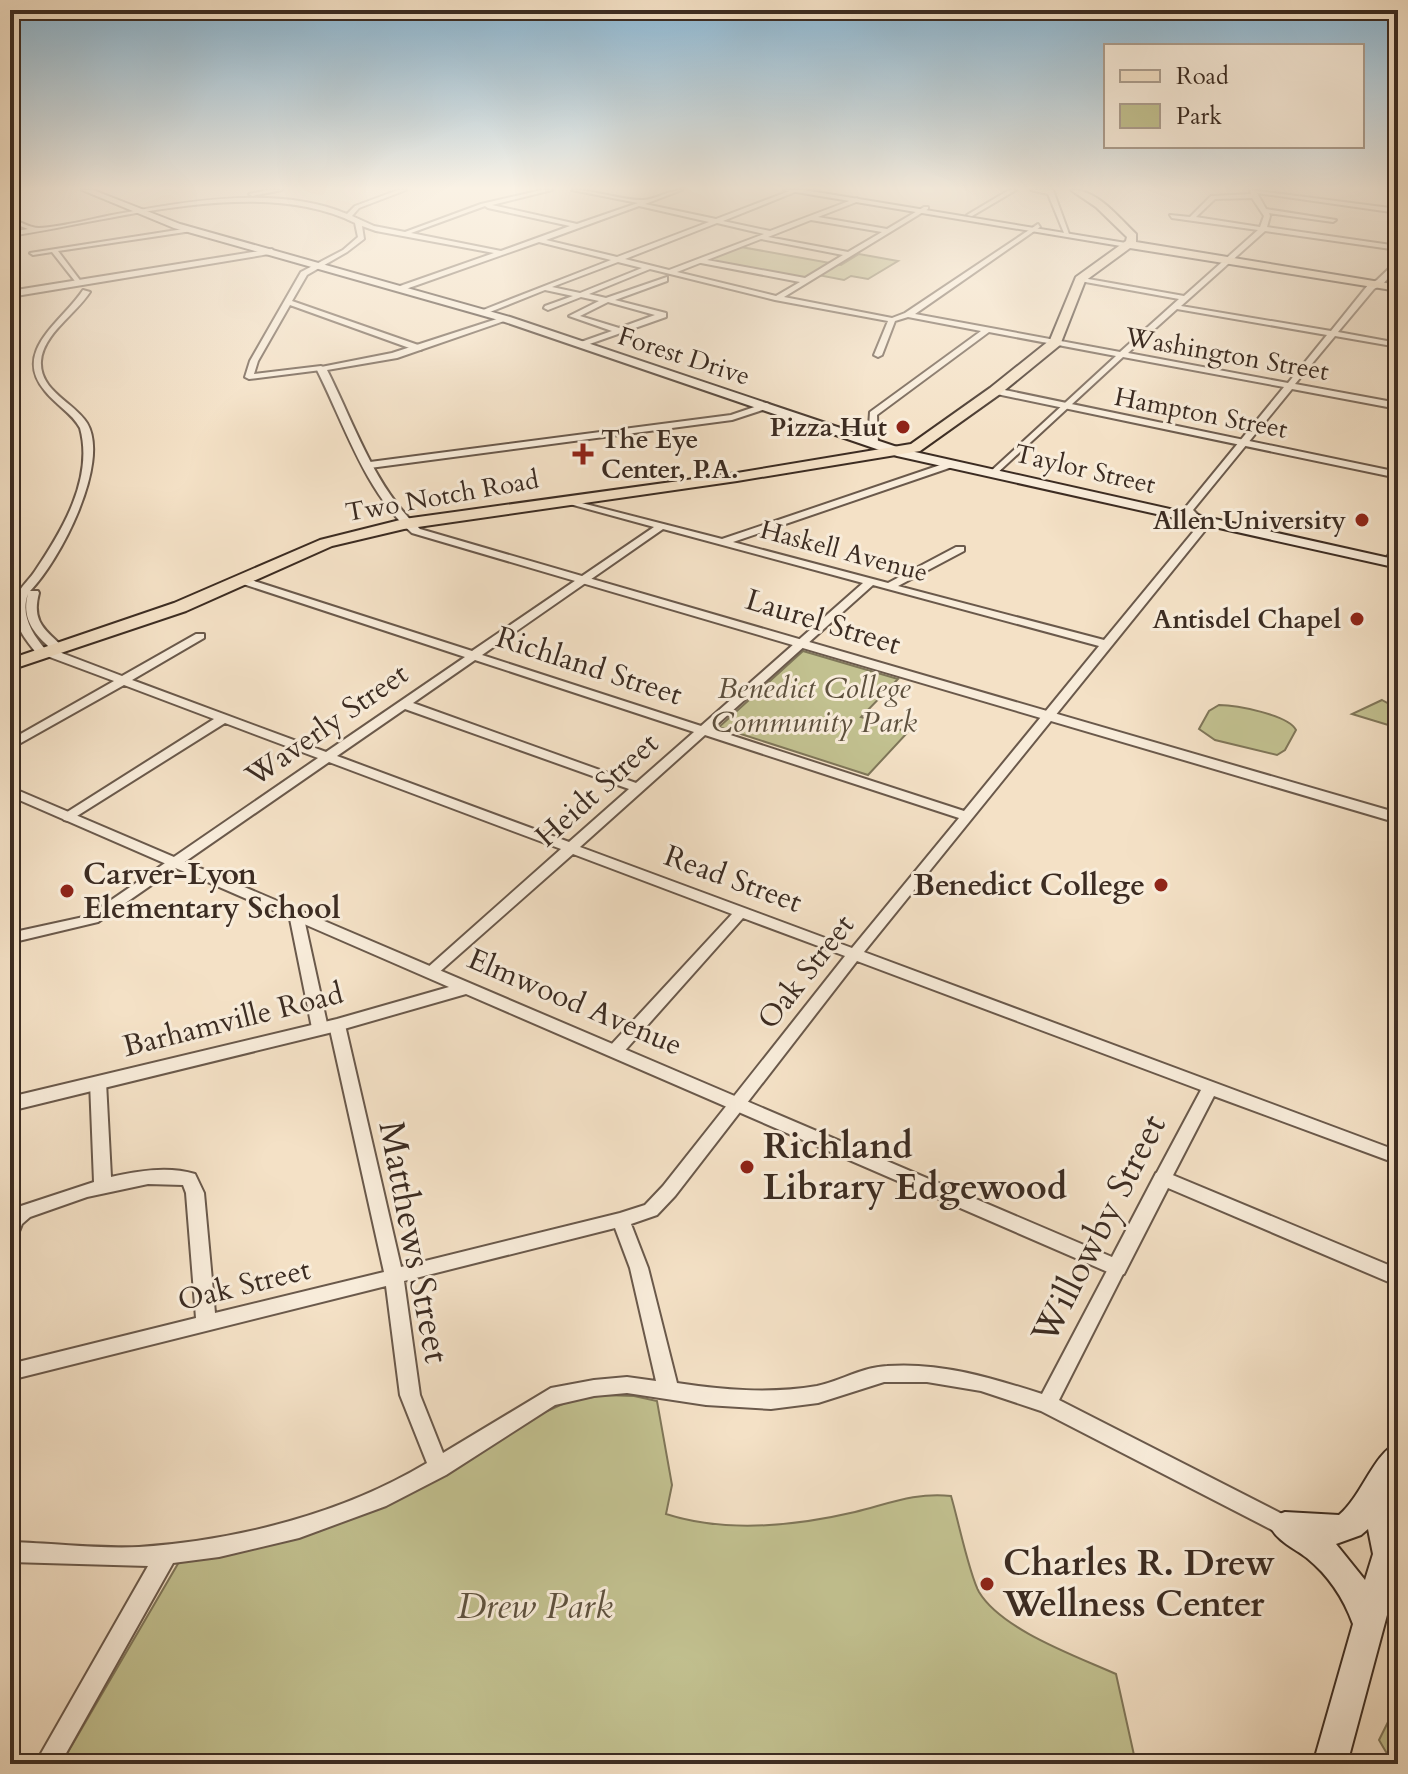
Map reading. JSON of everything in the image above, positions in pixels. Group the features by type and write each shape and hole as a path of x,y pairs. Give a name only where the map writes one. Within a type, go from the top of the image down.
{"main road":[{"name":"Forest Drive","path":"349,273 506,319 902,453"},
{"path":"1056,342 1080,279 1088,273"},
{"path":"1312,273 1398,287"},
{"name":"Two Notch Road","path":"10,665 174,609 326,543 404,524 902,453 926,443 1056,342"},
{"name":"Taylor Street","path":"902,453 1394,563"},
{"path":"1285,1526 1330,1533 1353,1525 1371,1502 1398,1455"},
{"path":"1330,1764 1368,1624 1393,1549 1382,1525 1398,1455"},
{"path":"1285,1526 1328,1555 1345,1573 1360,1599 1368,1624"}],"street":[{"path":"72,273 81,285"},
{"path":"10,294 150,273"},
{"path":"306,273 254,361 249,377 386,358 506,319"},
{"path":"403,288 446,273"},
{"path":"482,312 584,273"},
{"path":"548,308 637,273"},
{"path":"661,273 892,320 908,315 969,273"},
{"path":"573,316 674,273"},
{"path":"763,273 807,281"},
{"path":"778,298 821,273"},
{"path":"994,473 1214,273"},
{"name":"Oak Street","path":"10,1372 651,1210 1203,526 1188,510 1288,385 1388,273"},
{"path":"1080,279 1184,298"},
{"path":"50,652 29,638 21,622 22,598 77,509 84,488 86,429 46,388 38,370 38,358 81,285"},
{"path":"545,288 663,315 581,345"},
{"path":"289,302 418,348"},
{"path":"527,302 620,331"},
{"path":"1176,307 1398,345"},
{"name":"Washington Street","path":"908,315 1398,406"},
{"path":"878,355 892,320"},
{"path":"873,443 873,414 987,330"},
{"path":"321,368 404,524"},
{"name":"Hampton Street","path":"995,391 1398,475"},
{"path":"370,465 745,415 762,405"},
{"path":"724,541 952,464"},
{"name":"Haskell Avenue","path":"569,501 1108,645"},
{"path":"443,538 437,533 441,525 470,514"},
{"name":"Laurel Street","path":"404,524 1050,718 1398,818"},
{"name":"Waverly Street","path":"10,938 93,919 661,526"},
{"path":"1394,563 1398,548"},
{"path":"890,586 960,549"},
{"name":"Richland Street","path":"241,580 966,816"},
{"name":"Heidt Street","path":"431,972 870,582"},
{"path":"10,745 200,636"},
{"name":"Read Street","path":"50,652 1398,1158"},
{"path":"403,704 638,788"},
{"path":"69,817 222,719"},
{"name":"Elmwood Avenue","path":"10,791 1117,1268"},
{"path":"615,1051 741,912"},
{"name":"Matthews Street","path":"296,914 329,1027 394,1277 410,1395 439,1468"},
{"name":"Barhamville Road","path":"10,1104 329,1027 467,988"},
{"path":"98,1082 103,1186"},
{"name":"Willowby Street","path":"1047,1404 1211,1086"},
{"path":"10,1234 14,1220 24,1212 103,1186 170,1175 189,1179 195,1193 206,1323"},
{"path":"1163,1178 1398,1278"},
{"path":"621,1220 639,1268 669,1392"},
{"path":"10,1552 137,1557 219,1547 299,1528 379,1499 439,1468 551,1397 594,1388 627,1385 669,1392 771,1400 818,1394 884,1374 927,1374 981,1383 1047,1404 1285,1526"},
{"path":"47,1764 167,1553"}],"green space":[{"path":"765,273 878,273 868,279 851,276 844,280 813,274 803,280"},
{"name":"Benedict College Community Park","path":"803,651 898,679 861,717 908,732 868,775 719,727"},
{"path":"1382,700 1389,704 1398,728 1352,714"},
{"path":"1219,705 1273,715 1296,730 1285,750 1277,755 1215,740 1199,729 1209,711"},
{"name":"Drew Park","path":"603,1395 634,1396 657,1401 672,1485 666,1514 712,1524 784,1524 832,1517 914,1497 951,1496 975,1584 990,1606 1022,1630 1116,1674 1136,1764 61,1764 179,1562 279,1542 363,1514 409,1494 468,1461 534,1417 567,1402"},
{"path":"1398,1702 1398,1757 1386,1752 1379,1740"}],"place":[{"name":"Pizza Hut","path":"903,427"},
{"name":"The Eye Center, P.A.","path":"583,454"},
{"name":"Allen University","path":"1362,520"},
{"name":"Antisdel Chapel","path":"1357,619"},
{"name":"Benedict College","path":"1161,885"},
{"name":"Carver-Lyon Elementary School","path":"67,891"},
{"name":"Richland Library Edgewood","path":"747,1167"},
{"name":"Charles R. Drew Wellness Center","path":"987,1584"}]}
